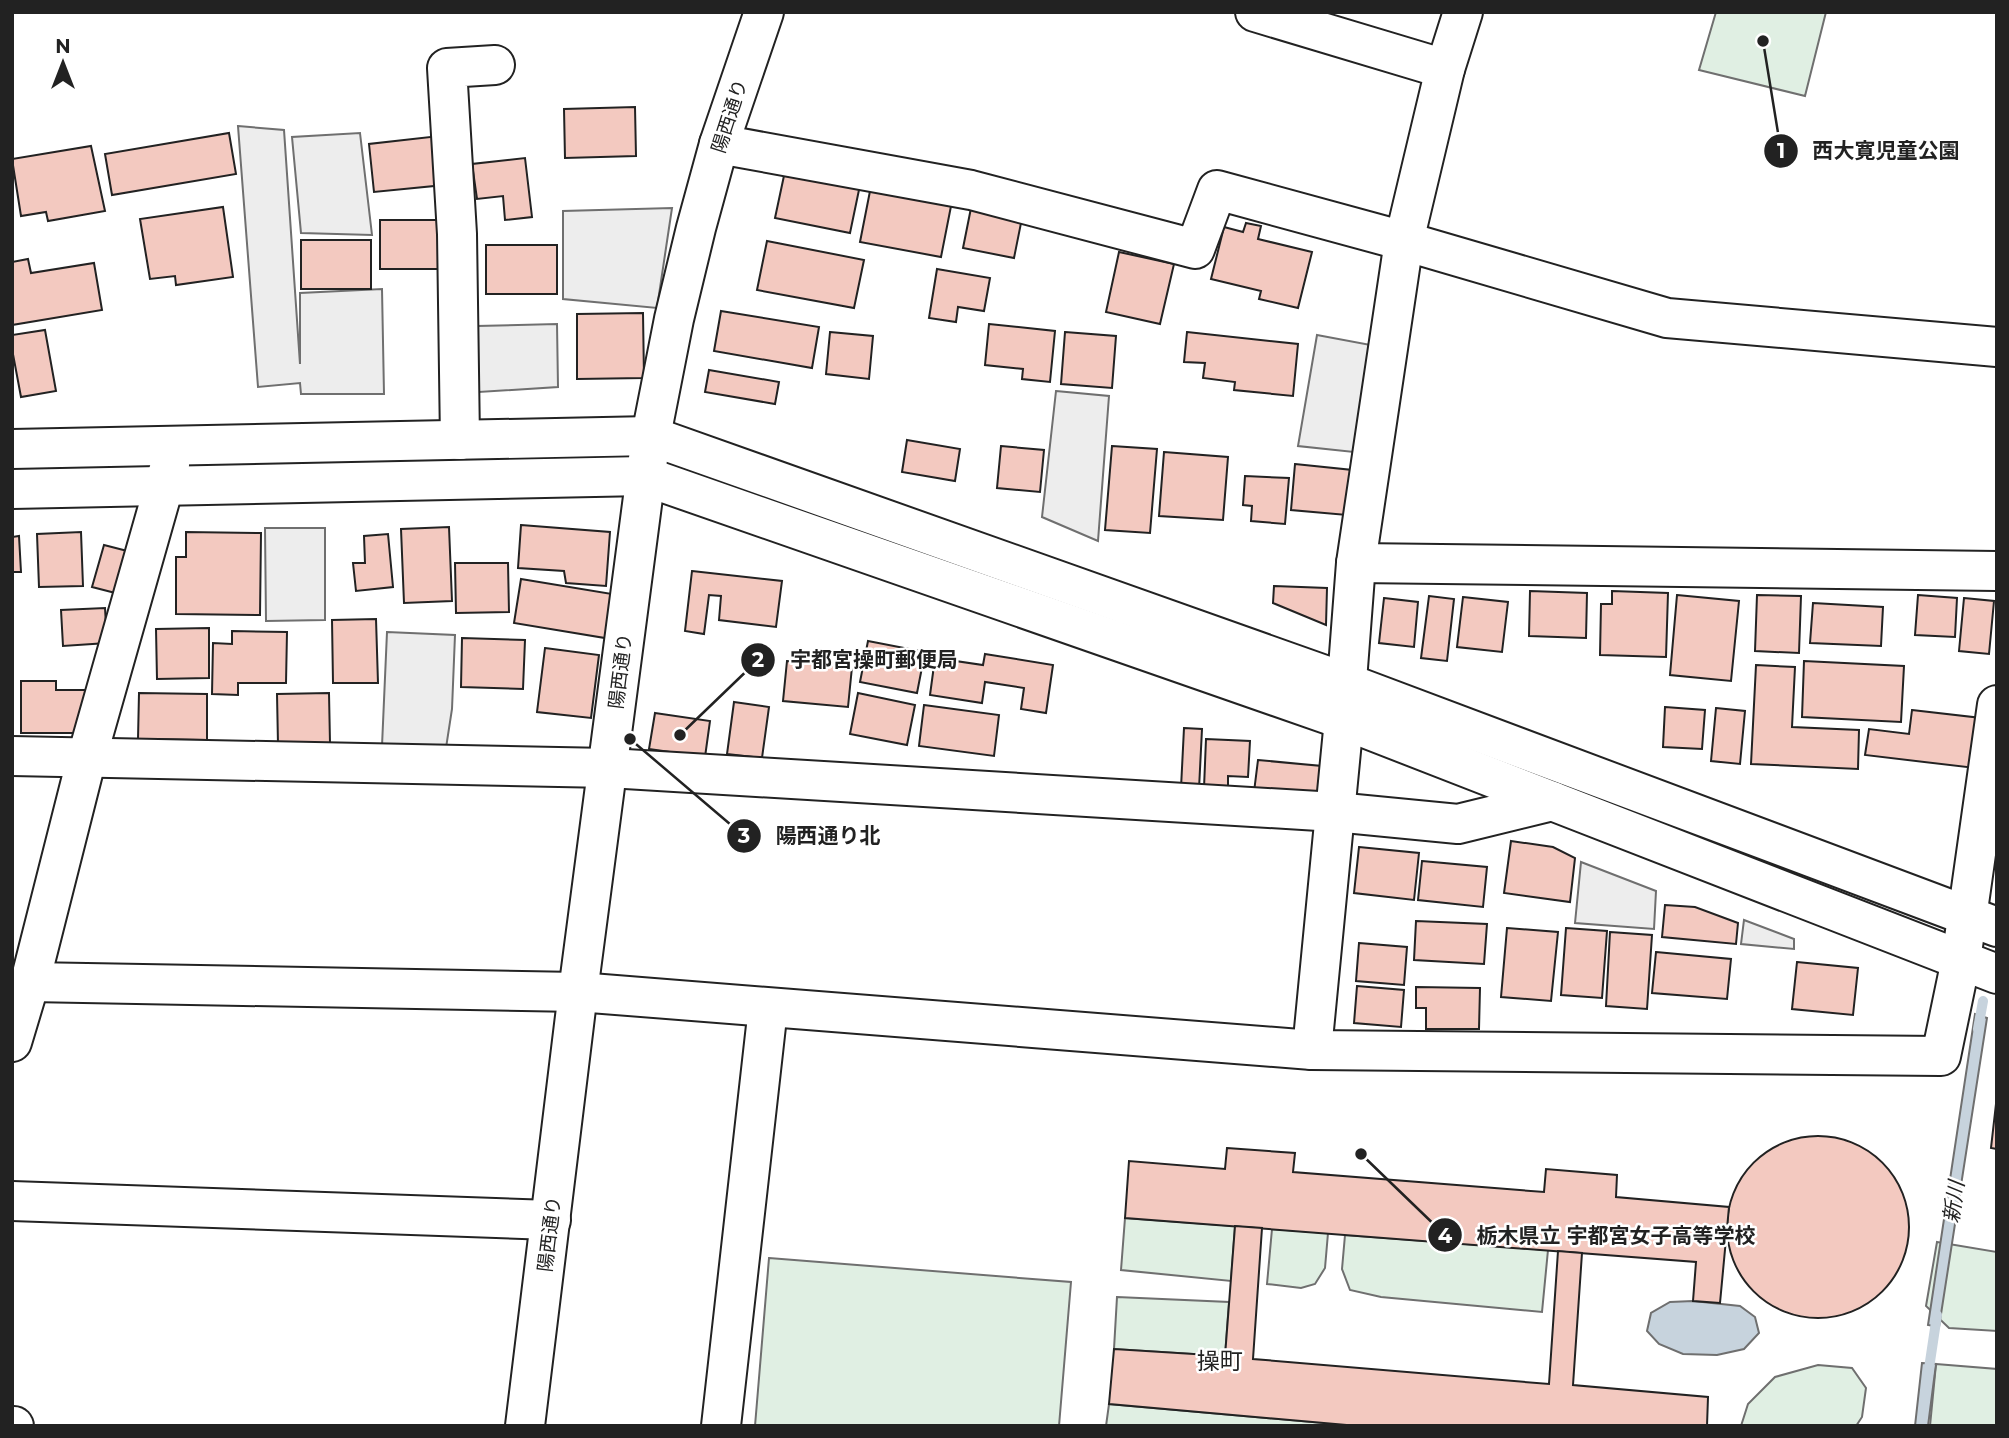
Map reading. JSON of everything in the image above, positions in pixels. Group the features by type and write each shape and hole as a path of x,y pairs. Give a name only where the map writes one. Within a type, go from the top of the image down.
{"street":[{"name":"陽西通り","path":"525,1426 644,476 674,319 696,228 719,144 764,12"},
{"path":"1255,12 1445,69"},
{"path":"1312,1050 1356,563 1405,242 1445,69 1464,12"},
{"path":"460,440 457,234 447,68 495,65"},
{"path":"719,144 971,190 1195,249 1217,191 1667,318 1997,346"},
{"path":"12,449 651,436 1345,701 1552,801 1997,974"},
{"path":"12,1042 30,982 87,757 176,446"},
{"path":"12,489 644,476 1345,701 1987,919"},
{"path":"1356,563 1997,572"},
{"path":"30,982 578,992 1312,1050 1941,1055 1961,960 1987,919 1997,705"},
{"path":"12,756 609,768 1335,812 1458,824 1552,801"},
{"path":"721,1426 768,1008"},
{"path":"12,1201 551,1220"}],"green space":[{"path":"1716,12 1826,12 1805,96 1699,70"},
{"path":"1125,1218 1235,1226 1231,1281 1121,1270"},
{"path":"1272,1229 1328,1233 1325,1268 1315,1284 1301,1288 1267,1284"},
{"path":"1345,1235 1548,1250 1542,1312 1381,1297 1350,1290 1342,1269"},
{"path":"1937,1242 1997,1252 1997,1331 1949,1328 1926,1306"},
{"path":"769,1258 1071,1282 1059,1426 755,1426"},
{"path":"1117,1297 1229,1302 1225,1356 1114,1349"},
{"path":"1936,1364 1997,1369 1997,1426 1930,1426"},
{"path":"1818,1365 1852,1368 1866,1388 1862,1417 1856,1426 1741,1426 1748,1404 1775,1377"},
{"path":"1109,1404 1358,1426 1106,1426"}],"shaded area":[{"path":"238,126 284,130 300,364 300,293 382,289 384,394 301,394 300,383 258,387"},
{"path":"360,133 372,235 301,233 292,137"},
{"path":"672,208 657,308 563,299 563,211"},
{"path":"557,324 558,387 479,392 477,326"},
{"path":"1317,335 1376,346 1363,453 1298,446"},
{"path":"1056,391 1109,396 1098,541 1042,517"},
{"path":"265,528 325,528 325,620 266,621"},
{"path":"387,632 455,635 452,709 446,748 382,746"},
{"path":"1581,862 1656,891 1654,929 1575,923"},
{"path":"1744,920 1794,939 1794,949 1741,944"}],"water":[{"path":"1975,1014 1987,1018 1939,1327 1928,1325"},
{"path":"1693,1301 1740,1306 1755,1317 1759,1333 1744,1349 1717,1355 1683,1354 1659,1344 1647,1331 1651,1313 1670,1302"},
{"path":"1922,1363 1936,1364 1928,1426 1915,1426"}],"building":[{"path":"635,107 636,156 565,158 564,109"},
{"path":"229,133 236,174 112,195 105,154"},
{"path":"439,136 444,185 374,192 369,144"},
{"path":"91,146 105,211 48,221 46,212 21,216 12,159"},
{"path":"525,158 532,217 505,220 503,196 477,199 472,164"},
{"path":"785,171 860,185 850,233 775,218"},
{"path":"871,186 952,201 941,257 860,242"},
{"path":"972,203 1023,213 1014,258 963,248"},
{"path":"223,207 233,277 176,285 175,276 150,279 140,219"},
{"path":"380,220 451,220 451,269 380,269"},
{"path":"1246,223 1261,226 1258,239 1312,252 1298,308 1259,299 1261,291 1211,279 1224,227 1243,232"},
{"path":"301,240 371,240 371,289 301,289"},
{"path":"767,241 864,260 854,308 757,290"},
{"path":"486,245 557,245 557,294 486,294"},
{"path":"1119,252 1174,264 1160,324 1106,312"},
{"path":"28,259 31,273 94,263 102,310 12,325 12,262"},
{"path":"937,269 990,278 984,311 958,307 956,322 929,318"},
{"path":"721,311 819,327 812,368 714,351"},
{"path":"643,313 644,378 577,379 577,314"},
{"path":"989,324 1055,331 1050,382 1022,379 1023,369 985,365"},
{"path":"45,330 56,391 21,397 12,335"},
{"path":"830,332 873,336 869,379 826,374"},
{"path":"1065,332 1116,336 1112,388 1061,384"},
{"path":"1187,332 1298,344 1293,396 1234,390 1235,382 1203,378 1205,363 1184,362"},
{"path":"709,370 779,382 775,404 705,392"},
{"path":"907,440 960,449 955,481 902,472"},
{"path":"1001,446 1044,450 1040,492 997,488"},
{"path":"1112,446 1157,449 1150,533 1105,530"},
{"path":"1164,452 1228,457 1223,520 1159,516"},
{"path":"1295,464 1362,471 1358,516 1291,510"},
{"path":"1245,476 1289,478 1285,524 1251,521 1252,506 1243,505"},
{"path":"521,525 610,532 606,586 566,583 564,571 518,568"},
{"path":"449,527 452,601 404,603 401,529"},
{"path":"81,532 83,586 39,587 37,534"},
{"path":"186,532 261,533 260,615 176,614 176,557 186,557"},
{"path":"388,534 393,587 356,591 353,563 365,563 364,536"},
{"path":"19,536 21,572 12,572 12,537"},
{"path":"104,545 139,554 127,596 92,587"},
{"path":"455,563 508,563 509,612 456,613"},
{"path":"692,571 782,581 776,627 719,620 721,596 709,595 704,634 685,631"},
{"path":"521,579 612,594 605,638 514,623"},
{"path":"1274,586 1327,588 1326,625 1273,603"},
{"path":"1530,591 1587,593 1586,638 1529,636"},
{"path":"1612,591 1668,593 1666,657 1600,655 1601,604 1612,604"},
{"path":"1677,595 1739,601 1731,681 1670,675"},
{"path":"1757,595 1801,596 1799,653 1755,651"},
{"path":"1918,595 1957,598 1955,637 1915,635"},
{"path":"1429,596 1454,599 1447,661 1421,658"},
{"path":"1463,597 1508,602 1502,652 1457,647"},
{"path":"1384,598 1418,602 1414,647 1379,643"},
{"path":"1964,598 1994,601 1989,654 1959,651"},
{"path":"1813,603 1883,607 1881,646 1810,643"},
{"path":"105,608 107,643 63,646 61,610"},
{"path":"376,619 378,683 333,683 332,620"},
{"path":"209,628 209,678 157,679 156,629"},
{"path":"232,631 287,632 286,683 238,683 238,695 212,694 213,643 232,644"},
{"path":"462,638 525,640 523,689 461,687"},
{"path":"868,641 925,652 917,693 860,682"},
{"path":"545,648 599,655 591,718 537,712"},
{"path":"985,654 1053,665 1046,713 1021,709 1024,688 985,682 982,703 930,695 935,658 983,665"},
{"path":"787,661 852,667 848,707 783,701"},
{"path":"1804,661 1904,666 1901,722 1802,717"},
{"path":"1756,665 1795,667 1792,727 1859,730 1858,769 1751,764"},
{"path":"21,681 56,681 56,690 85,690 85,733 21,733"},
{"path":"139,693 207,694 207,740 138,739"},
{"path":"329,693 330,743 278,744 277,694"},
{"path":"858,693 915,705 907,745 850,734"},
{"path":"734,702 769,707 762,758 727,754"},
{"path":"924,705 999,715 994,756 919,746"},
{"path":"1665,707 1705,710 1702,749 1663,747"},
{"path":"1716,708 1745,711 1740,764 1711,761"},
{"path":"1912,710 1981,718 1975,768 1865,755 1869,729 1909,734"},
{"path":"655,713 710,721 705,757 649,749"},
{"path":"1184,728 1202,729 1199,789 1181,788"},
{"path":"1206,739 1250,741 1248,777 1228,776 1228,789 1204,788"},
{"path":"1258,760 1322,766 1319,806 1253,800"},
{"path":"1511,841 1553,847 1575,858 1570,902 1504,893"},
{"path":"1359,847 1419,853 1414,900 1354,893"},
{"path":"1422,861 1487,867 1483,907 1418,900"},
{"path":"1665,905 1695,907 1738,923 1736,944 1662,937"},
{"path":"1416,921 1487,924 1484,964 1414,960"},
{"path":"1507,928 1558,932 1551,1001 1501,997"},
{"path":"1566,928 1607,931 1602,998 1561,995"},
{"path":"1610,932 1652,935 1647,1009 1606,1006"},
{"path":"1359,943 1407,947 1404,985 1356,981"},
{"path":"1656,952 1731,959 1727,999 1652,993"},
{"path":"1797,962 1858,968 1853,1015 1792,1009"},
{"path":"1357,986 1404,990 1401,1027 1354,1023"},
{"path":"1416,987 1480,988 1479,1029 1426,1029 1426,1008 1416,1008"},
{"path":"1997,1095 1997,1149 1991,1148"},
{"path":"1818,1136 1853,1143 1882,1163 1902,1192 1909,1227 1902,1262 1882,1291 1853,1311 1818,1318 1783,1311 1754,1291 1734,1262 1727,1227 1734,1192 1754,1163 1783,1143"},
{"path":"1227,1148 1295,1153 1293,1172 1544,1192 1546,1169 1617,1175 1616,1197 1729,1207 1720,1303 1693,1301 1696,1262 1125,1218 1129,1161 1225,1169"},
{"path":"1235,1226 1262,1228 1253,1359 1549,1384 1558,1251 1582,1253 1573,1385 1708,1397 1707,1426 1358,1426 1109,1404 1114,1349 1225,1356"}],"waterway":[{"name":"新川","path":"1978,1029 1983,1001"},
{"name":"新川","path":"1928,1375 1937,1315"}],"place":[{"name":"西大寛児童公園","path":"1763,41"},
{"name":"宇都宮操町郵便局","path":"680,735"},
{"name":"陽西通り北","path":"630,739"},
{"name":"栃木県立 宇都宮女子高等学校","path":"1361,1154"}],"district":[{"name":"操町","path":"1220,1361"}]}
